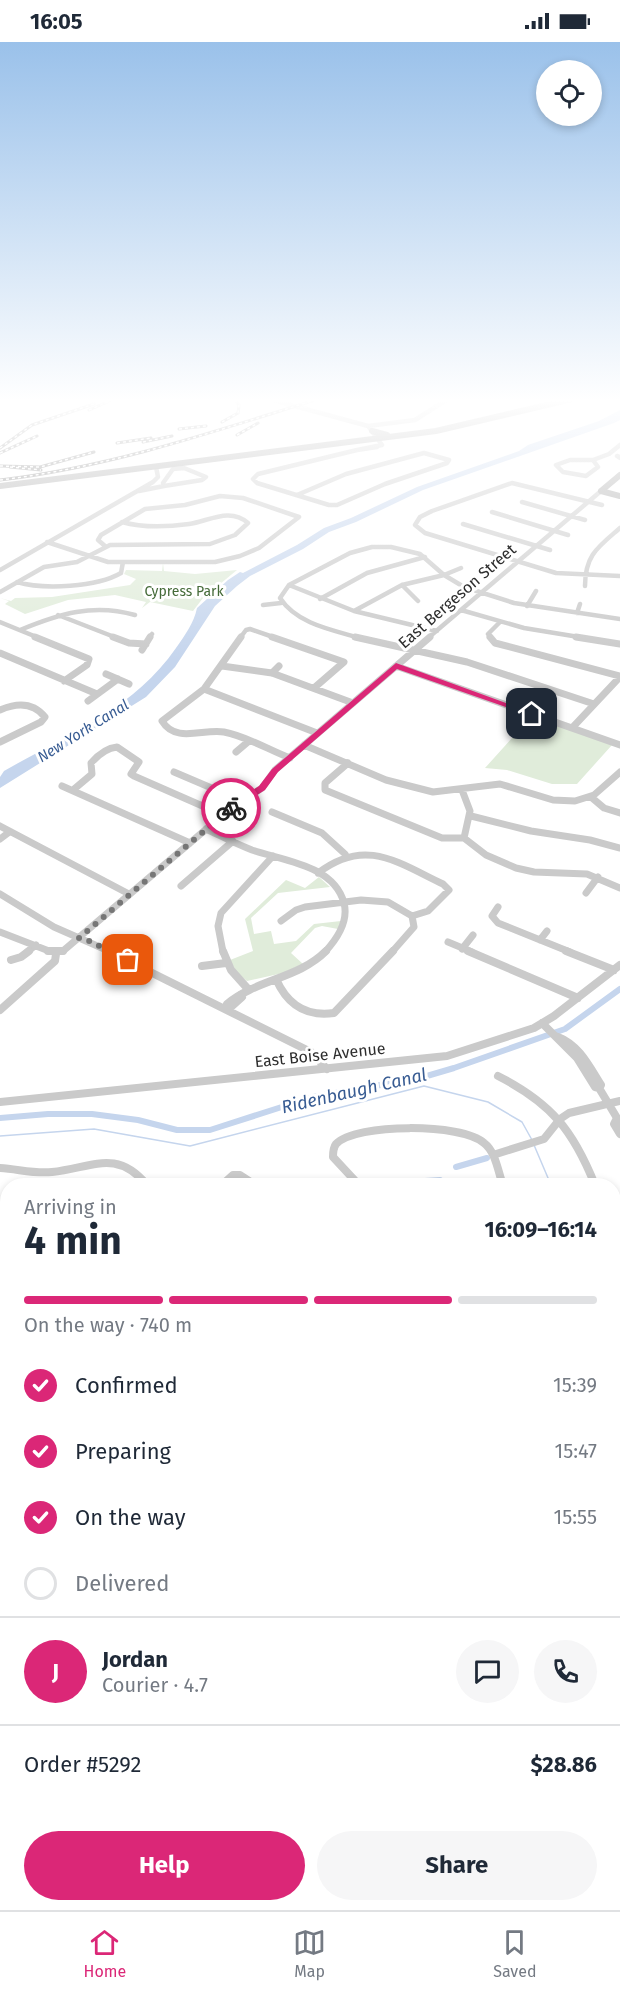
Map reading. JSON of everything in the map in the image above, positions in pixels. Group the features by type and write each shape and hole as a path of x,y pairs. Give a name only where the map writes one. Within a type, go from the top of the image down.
{"main road":[{"name":"East Bergeson Street","path":"602,491 607,486"},
{"path":"602,491 620,496"}],"street":[{"path":"0,570 147,486"},
{"path":"140,491 148,492 164,486"},
{"path":"268,486 337,506 381,486"},
{"path":"297,495 318,486"},
{"path":"503,486 432,511 420,518 415,525 425,533 556,573 620,576"},
{"path":"526,486 602,505"},
{"name":"East Bergeson Street","path":"0,1010 55,961 56,954 79,938 223,815 262,788 275,770 317,733 602,491"},
{"path":"47,543 108,562 197,563 230,559 265,544 299,517 243,498 226,496 185,505 149,508 98,537 99,543 105,546"},
{"path":"522,502 585,520"},
{"path":"492,512 568,535"},
{"path":"0,592 44,567 72,563 105,546 120,543 210,544 238,532 247,524 246,519 224,515 181,525 131,525 122,522"},
{"path":"463,524 536,546"},
{"path":"585,586 583,570 589,556 620,528"},
{"path":"368,540 372,547"},
{"name":"East Bergeson Street","path":"536,546 550,550"},
{"path":"594,704 470,663 375,643 300,618 286,610 281,603 283,591 289,585 350,553 372,547 407,549 425,557 444,575 464,586 482,592 527,606 620,619"},
{"path":"320,599 367,573 425,557"},
{"path":"17,582 29,587 45,588 114,577 121,573 123,562"},
{"path":"354,611 402,585 444,575 461,568"},
{"path":"289,585 354,611 437,631"},
{"path":"402,585 418,601"},
{"path":"527,606 536,591"},
{"path":"263,605 281,603"},
{"path":"577,613 580,604"},
{"path":"20,630 71,610 103,607 133,617 143,610"},
{"path":"461,610 500,622 620,644"},
{"path":"58,615 129,643 146,644"},
{"path":"0,621 89,659 87,665 64,681"},
{"path":"500,622 488,634 495,643 620,676 572,728"},
{"path":"290,758 221,731 186,734 162,723 204,689 246,630 250,629 344,662 314,688"},
{"path":"142,650 152,634"},
{"path":"0,653 97,694"},
{"path":"222,666 272,673 353,703"},
{"path":"272,673 279,666"},
{"path":"396,666 617,744 620,737"},
{"path":"257,678 262,671"},
{"path":"106,674 129,684"},
{"path":"87,701 118,679"},
{"path":"204,689 317,733"},
{"path":"0,710 12,704 21,703 42,712 45,717 41,722 0,742"},
{"path":"236,752 249,741"},
{"path":"304,745 418,790 445,792 502,784 554,800 567,801 591,797 603,791 620,772"},
{"path":"73,790 92,774 91,763 96,757 114,747 137,760 138,765 131,774 134,776 223,815"},
{"path":"348,762 325,783 325,790 442,838 464,838 479,852 518,868 533,872 579,872 598,877 620,888"},
{"path":"174,772 242,801"},
{"path":"62,786 190,843"},
{"path":"462,790 468,799 471,816 464,838"},
{"path":"591,797 604,808 620,813"},
{"path":"272,812 329,836 339,844 345,854"},
{"path":"471,816 493,819 541,833 595,840 620,848"},
{"path":"0,826 129,894"},
{"path":"206,829 318,873 333,883 345,902 344,925 333,943 305,968 248,989 237,995 227,1004 228,1007"},
{"path":"0,839 8,833"},
{"path":"181,886 232,841"},
{"path":"318,873 328,863 345,854 365,853 448,887 447,892 435,906 412,916"},
{"path":"248,989 235,977 226,963 218,916 225,906 258,876 273,856"},
{"path":"586,893 598,877"},
{"path":"0,894 13,904 79,938 228,1007 311,1052 327,1069"},
{"path":"276,979 283,994 290,1002 324,1019 341,1007 414,927 412,916 401,907 379,899 296,910 281,921"},
{"path":"498,907 492,916 494,920 540,940 617,968"},
{"path":"540,940 547,931"},
{"path":"0,932 15,935 56,954"},
{"path":"462,949 473,935"},
{"path":"448,942 578,998"},
{"path":"11,960 21,957 36,945"},
{"path":"202,966 226,963"},
{"name":"East Boise Avenue","path":"0,1102 447,1056 542,1023 617,968"},
{"path":"542,1023 581,1063 595,1087 599,1088 618,1121 614,1124 620,1134"},
{"path":"303,1072 314,1062 311,1052"},
{"path":"498,1076 536,1096 560,1119 592,1178"},
{"path":"493,1155 539,1141 569,1113 620,1101"},
{"path":"352,1178 333,1157 333,1149 338,1142 374,1131 452,1129 474,1134 487,1145 501,1178"},
{"path":"0,1168 39,1173 109,1161 135,1173 140,1178"},
{"path":"230,1178 233,1175 240,1175 244,1178"}],"green space":[{"name":"Cypress Park","path":"163,563 164,571 195,574 237,570 203,598 193,611 150,602 142,608 146,602 115,595 68,600 25,614 5,604 9,601 0,598 11,601 15,598 52,597 130,585 136,579 124,574 126,570 162,571"},
{"path":"538,718 612,745 577,784 552,784 507,770 485,768 521,728 527,730"},
{"path":"319,877 330,887 278,893 251,918 254,934 271,931 274,944 296,941 314,924 341,921 338,929 322,926 315,928 291,953 303,964 283,973 247,981 237,973 230,960 253,951 245,919 286,880 305,888"}],"water":[{"name":"New York Canal","path":"434,486 329,532 303,549 250,576 215,606 175,667 146,697 0,788 0,777 4,771 98,719 140,689 159,670 186,634 197,608 228,580 297,545 324,528 417,487"}],"waterway":[{"name":"Ridenbaugh Canal","path":"0,1118 48,1114 92,1114 138,1120 177,1130 210,1130 313,1097 420,1078 454,1068 565,1029 620,989"},
{"path":"0,1136 94,1129 190,1146 424,1086 488,1102 522,1122 532,1140"},
{"path":"534,1145 548,1178"},
{"path":"456,1167 487,1158"}],"way so far":[{"path":"128,960 79,938 231,808"}],"route":[{"path":"231,808 262,788 275,770 396,666 532,714"}]}
